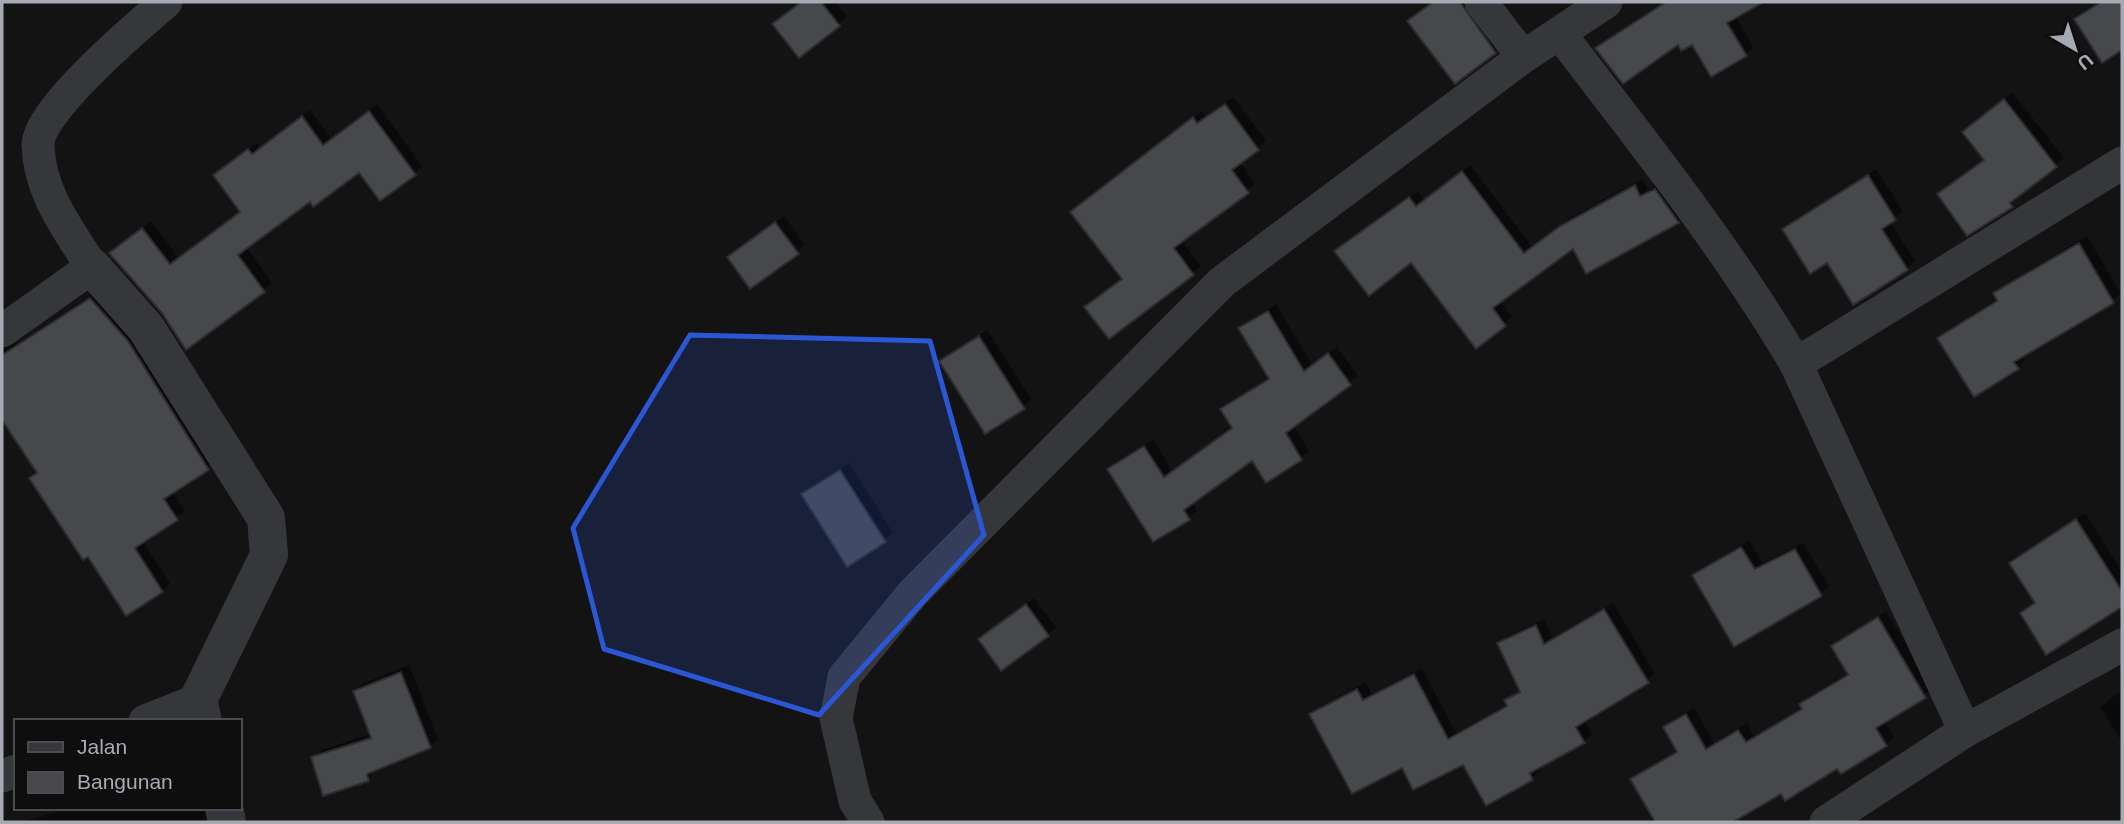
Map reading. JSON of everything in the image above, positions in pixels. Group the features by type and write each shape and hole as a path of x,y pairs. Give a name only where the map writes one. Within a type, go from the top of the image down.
{"street":[{"path":"155,719 201,710 269,555 266,518 146,328 92,267 50,200 38,142 47,121 64,98 166,2"},
{"path":"1482,2 1523,57"},
{"path":"868,822 855,801 836,718 844,677 913,593 1222,282 1523,57 1606,2"},
{"path":"1559,34 1693,208 1764,309 1796,364 1965,731"},
{"path":"1796,364 2122,163"},
{"path":"2,331 92,267"},
{"path":"1826,822 1965,731 2122,645"}],"highlighted area":[{"path":"690,335 930,341 984,535 819,715 604,649 573,528"}],"building":[{"path":"801,2 821,2 840,26 799,58 772,24"},
{"path":"1433,2 1460,2 1496,53 1455,84 1407,21"},
{"path":"1666,2 1764,2 1727,23 1747,56 1711,77 1692,45 1681,51 1678,45 1623,84 1595,48"},
{"path":"2101,2 2122,2 2122,50 2102,63 2074,19"},
{"path":"2004,99 2057,167 2010,203 2013,207 1967,236 1937,194 1984,160 1962,132"},
{"path":"1225,104 1259,150 1232,170 1249,193 1174,248 1194,275 1109,339 1084,307 1122,279 1070,212 1193,117 1197,123"},
{"path":"369,111 416,175 380,201 359,173 313,207 310,202 238,255 265,292 186,350 162,313 109,253 142,228 170,264 240,212 213,175 248,149 252,154 302,116 323,145"},
{"path":"1462,171 1524,253 1560,226 1635,185 1640,196 1655,189 1679,223 1586,274 1573,249 1493,308 1506,326 1476,349 1411,263 1369,296 1334,251 1409,197 1416,206"},
{"path":"1868,175 1896,220 1882,229 1908,270 1853,305 1827,263 1810,274 1782,229"},
{"path":"775,222 799,254 750,289 727,257"},
{"path":"2079,243 2114,303 2014,362 2019,369 1974,397 1937,338 1997,301 1993,293"},
{"path":"90,298 128,341 209,470 164,499 178,520 135,548 163,592 126,616 88,557 83,560 29,478 37,473 2,420 2,355"},
{"path":"1268,311 1304,371 1328,353 1351,385 1286,433 1302,460 1266,483 1252,461 1184,510 1190,520 1153,542 1107,469 1144,446 1164,477 1232,428 1220,409 1269,379 1238,328"},
{"path":"979,336 1025,409 985,434 939,361"},
{"path":"840,470 886,542 847,567 801,494"},
{"path":"2076,519 2122,591 2122,607 2046,655 2020,613 2035,603 2009,563"},
{"path":"1741,547 1755,569 1795,549 1822,596 1734,647 1692,575"},
{"path":"1026,604 1049,636 1001,671 978,639"},
{"path":"1604,609 1649,683 1576,727 1585,743 1530,773 1533,780 1486,806 1463,765 1413,790 1402,768 1352,794 1309,714 1357,689 1363,700 1414,674 1448,739 1507,706 1504,700 1520,692 1497,643 1536,625 1544,644"},
{"path":"1878,617 1926,698 1876,728 1887,746 1841,774 1837,769 1785,801 1781,794 1733,822 1655,822 1630,779 1677,752 1663,727 1686,714 1706,749 1738,730 1746,742 1802,709 1799,704 1848,675 1831,646"},
{"path":"401,672 431,748 367,774 369,781 323,796 311,757 371,738 353,691"}]}
